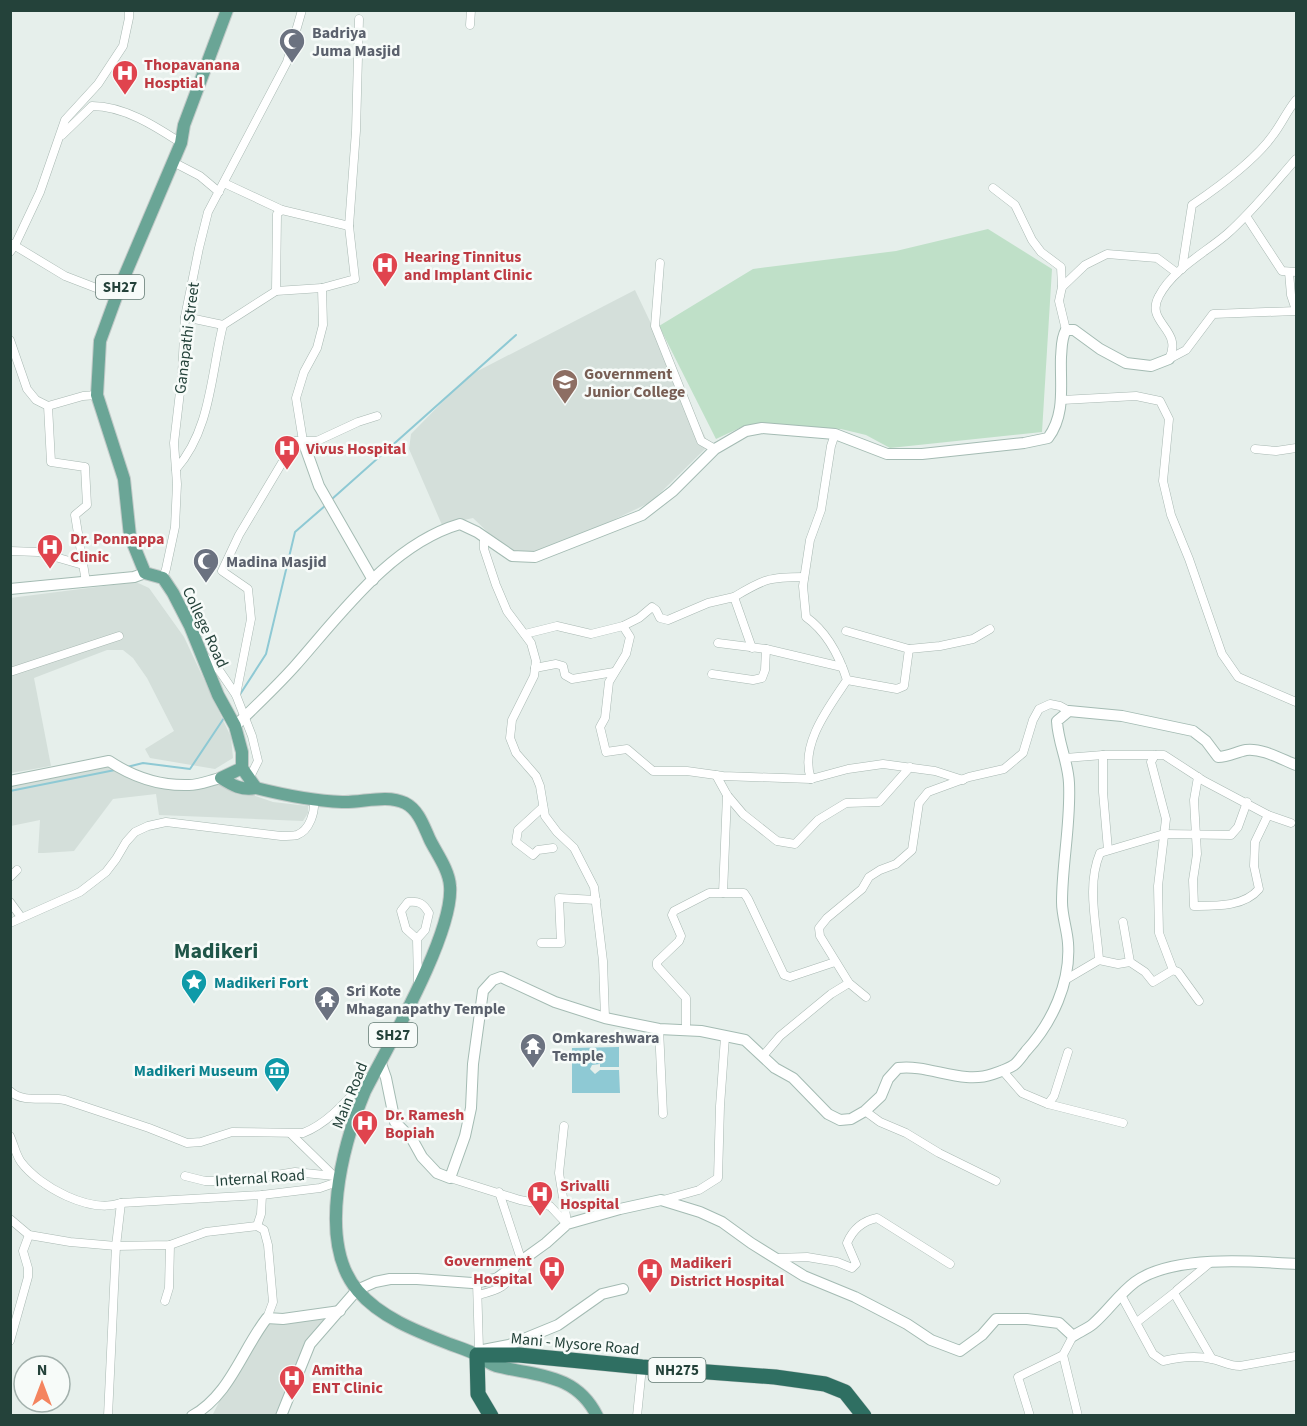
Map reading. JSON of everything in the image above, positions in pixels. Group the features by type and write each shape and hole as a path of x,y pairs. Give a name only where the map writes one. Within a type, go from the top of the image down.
{"highway":[{"name":"Mani - Mysore Road","path":"478,1353 775,1377 825,1384 845,1392 864,1416"},
{"path":"478,1353 478,1394 491,1416"}],"main road":[{"name":"SH27","path":"145,573 130,536 124,479 97,395 100,341 181,143 184,125 227,10"},
{"name":"College Road","path":"145,573 162,579 173,593 218,695 235,726 249,778"},
{"name":"SH27","path":"221,778 237,787 249,789 249,778"},
{"path":"221,778 249,778"},
{"name":"Main Road","path":"249,778 314,800 342,802 396,800 406,804 415,811 421,821 447,873 450,891 445,918 428,964 357,1110 337,1179 335,1218 338,1251 343,1268 357,1290 385,1314 434,1338 478,1353"},
{"name":"SH27","path":"478,1353 485,1362 534,1372 561,1381 580,1391 592,1405 597,1416"}],"street":[{"path":"117,296 65,276 12,247 40,192 65,120 98,84 123,46 129,10"},
{"name":"Ganapathi Street","path":"162,579 175,526 177,484 174,443 182,375 185,317 208,212 287,62 302,10"},
{"path":"470,25 471,10"},
{"path":"185,317 223,325 276,291 322,288 355,279 349,226 356,131 359,19"},
{"path":"1180,271 1192,205 1251,158 1273,135 1296,100"},
{"path":"60,137 92,106 103,106 153,125 181,143"},
{"path":"1168,359 1173,351 1174,343 1157,314 1157,298 1180,271 1246,216 1296,159"},
{"path":"173,162 200,176 219,192"},
{"path":"224,183 282,210 349,226"},
{"path":"235,726 294,667 316,640 373,580 417,543 441,530 460,524 512,556 535,557 642,515 673,491 715,449 746,431 762,428 835,434 887,454 922,454 1024,443 1048,438 1055,429 1062,400 1062,337 1066,330 1059,301 1062,287 1061,267 1041,252 1032,240 1015,205 993,188"},
{"path":"276,291 277,214 282,210"},
{"path":"1066,330 1074,330 1100,349 1126,363 1151,366 1186,350 1213,314 1296,311 1291,295 1293,272 1282,271 1246,216"},
{"path":"1062,287 1084,265 1107,254 1157,258 1180,271"},
{"path":"660,263 655,326 701,441 715,449"},
{"path":"322,288 323,325 317,348 304,372 296,398 303,441 319,486 373,580"},
{"path":"176,469 187,457 210,397 223,325"},
{"path":"10,340 27,390 36,399 48,406 83,396 97,395"},
{"path":"1062,400 1136,396 1160,401 1169,419 1163,481 1171,515 1222,654 1238,677 1296,702"},
{"path":"48,406 51,462 85,467 87,505 75,515 86,582"},
{"path":"236,695 251,619 248,589 222,571 239,535 295,441 316,441 377,416"},
{"path":"835,434 821,510 810,540 803,586 806,617 819,626 847,680"},
{"path":"1256,449 1275,451 1296,448"},
{"path":"484,537 484,549 496,585 507,611 525,634 536,661 534,676 512,720 510,738 516,753 536,776 545,816 557,832 574,848 594,887 603,960 605,1018"},
{"path":"10,551 38,552 83,565"},
{"path":"12,588 134,577 145,573"},
{"path":"525,634 556,627 591,634 623,626 639,618 652,607 660,618 668,620 708,603 734,597 764,580 779,577 804,577"},
{"path":"734,597 752,648"},
{"path":"623,626 630,637 626,654 609,682 605,718 600,727 606,752 627,749 653,771 811,779 848,769 883,764 953,775 963,780"},
{"path":"846,632 909,649 940,646 973,639 990,629"},
{"path":"10,672 119,636"},
{"path":"718,643 766,649 842,667"},
{"path":"712,674 753,680 762,678 765,670 766,649"},
{"path":"847,680 897,689 904,686 909,649"},
{"path":"201,654 219,670 236,695 245,717 258,761 249,778"},
{"path":"535,668 556,664 562,666 565,675 572,679 614,672"},
{"path":"811,779 807,767 814,736 828,707 847,680"},
{"path":"866,997 849,983 820,936 819,928 827,918 862,889 869,877 896,864 912,850 919,803 928,792 1005,769 1023,753 1033,720 1039,709 1050,704 1069,711 1122,716 1193,731 1206,741 1218,757 1256,749 1296,765"},
{"path":"450,1178 465,1136 471,1108 473,1064 483,991 493,980 501,978 555,1002 605,1018 659,1029 701,1031 745,1040 775,1068 793,1078 828,1114 840,1120 851,1119 865,1111 881,1096 888,1079 898,1068 911,1066 933,1073 964,1076 990,1075 1015,1064 1035,1042 1057,1005 1065,980 1068,945 1062,903 1069,784 1065,758 1058,738 1057,721 1069,711"},
{"path":"1065,758 1103,755 1164,755 1198,777 1268,815 1291,823"},
{"path":"1103,755 1103,792 1108,850"},
{"path":"1155,755 1151,762 1166,819 1158,886 1160,933 1173,969 1178,972 1199,1001"},
{"path":"10,781 109,761 135,776 158,782 190,785 221,778"},
{"path":"716,775 727,795 743,814 777,841 795,844 818,820 846,803 879,802 910,768"},
{"path":"1198,777 1194,800 1197,835 1193,880 1194,906 1242,901 1251,898 1259,890 1254,866 1256,842 1268,815"},
{"path":"723,893 727,795"},
{"path":"10,923 80,892 106,872 135,832 148,826 166,822 281,836 298,835 308,826 315,812 314,800"},
{"path":"1099,960 1094,923 1096,863 1100,853 1164,834 1231,835 1238,827 1247,802"},
{"path":"543,807 518,830 516,842 533,855 538,850 554,848"},
{"path":"10,877 17,870"},
{"path":"686,1030 686,998 657,966 657,962 681,936 672,915 674,911 709,893 744,893 784,975 790,977 835,962"},
{"path":"541,943 561,943 559,898 596,900"},
{"path":"417,939 406,929 401,911 408,902 418,901 429,913 425,930 417,939 418,984"},
{"path":"10,902 21,917"},
{"path":"1123,922 1130,962"},
{"path":"1065,980 1099,960 1118,964 1130,962 1145,972 1153,982 1173,969"},
{"path":"763,1056 780,1036 831,994 849,983"},
{"path":"659,1029 663,1114"},
{"path":"281,1416 310,1344 357,1290 375,1282 390,1279 477,1282 496,1279 519,1264 567,1224 699,1190 718,1178 725,1036"},
{"path":"1048,1104 1054,1096 1068,1053"},
{"path":"10,1091 28,1099 53,1097 65,1100 187,1143 201,1142 232,1132 303,1133 321,1124 378,1066 387,1078 395,1122 412,1139 422,1157 437,1173 520,1200 550,1206 567,1224"},
{"path":"1002,1070 1022,1093 1048,1104 1123,1123"},
{"path":"865,1111 880,1122 906,1133 939,1153 996,1181"},
{"path":"564,1126 559,1173 567,1224"},
{"path":"10,1136 20,1161 35,1176 58,1192 76,1200 114,1205 262,1195 320,1188 337,1179 291,1134"},
{"name":"Internal Road","path":"185,1176 238,1181 295,1172 337,1179"},
{"path":"478,1295 500,1288 508,1282 519,1264 498,1192"},
{"path":"258,1226 262,1195"},
{"path":"661,1200 723,1222 804,1276 907,1324 931,1340 960,1351 982,1335 996,1319 1027,1319 1059,1323 1073,1336"},
{"path":"108,1416 116,1246 121,1203"},
{"path":"775,1258 807,1257 837,1262 852,1268 856,1264 847,1243 851,1234 864,1221 877,1218 950,1264"},
{"path":"10,1220 29,1235 70,1242 116,1246 170,1245 206,1232 258,1226 264,1230 268,1245 273,1302 267,1318 207,1416"},
{"path":"10,1341 28,1277 23,1251 29,1235"},
{"path":"165,1301 169,1288 170,1245"},
{"path":"1177,1290 1211,1262"},
{"path":"1030,1416 1018,1377 1063,1355 1073,1336 1092,1326 1135,1281 1166,1267 1211,1262 1296,1264"},
{"path":"477,1282 478,1353 509,1345 558,1325 602,1294 623,1289"},
{"path":"1137,1322 1174,1293 1212,1359"},
{"path":"1121,1295 1153,1354 1163,1361 1183,1356 1212,1359 1230,1366 1240,1366 1296,1356"},
{"path":"267,1318 295,1318 340,1311"},
{"path":"1063,1355 1078,1416"},
{"path":"637,1416 642,1367"},
{"path":"192,1416 201,1411 219,1394"}],"shaded area":[{"name":"Government Junior College","path":"635,290 709,445 651,502 536,553 516,552 496,540 473,518 442,525 409,449 411,434 468,376"},
{"path":"136,582 149,588 184,637 231,737 233,758 215,769 150,758 145,749 174,731 147,678 133,658 123,650 107,650 34,678 51,766 11,773 10,598"},
{"path":"107,766 132,780 191,791 220,784 273,802 308,806 308,813 303,821 159,815 156,794 113,799 74,851 44,853 38,853 40,820 11,826 10,786"},
{"path":"328,1316 306,1342 275,1415 212,1416 224,1392 268,1321"}],"green space":[{"path":"988,229 1052,269 1042,432 890,448 866,435 841,429 746,425 716,439 659,326 753,269 896,251"}],"water":[{"path":"619,1047 619,1067 600,1067 600,1064 592,1065 590,1069 595,1074 600,1070 619,1070 620,1093 572,1093 572,1048"}],"waterway":[{"path":"332,499 516,335"},
{"path":"239,696 266,654 295,532 326,505"},
{"path":"127,767 143,763 190,769 224,718"},
{"path":"10,791 115,770"}],"place":[{"name":"Badriya Juma Masjid","path":"292,64"},
{"name":"Thopavanana Hosptial","path":"125,96"},
{"name":"Hearing Tinnitus and Implant Clinic","path":"385,288"},
{"name":"Government Junior College","path":"565,405"},
{"name":"Vivus Hospital","path":"287,471"},
{"name":"Dr. Ponnappa Clinic","path":"50,570"},
{"name":"Madina Masjid","path":"206,584"},
{"name":"Madikeri Fort","path":"194,1005"},
{"name":"Sri Kote Mhaganapathy Temple","path":"327,1022"},
{"name":"Omkareshwara Temple","path":"533,1069"},
{"name":"Madikeri Museum","path":"277,1093"},
{"name":"Dr. Ramesh Bopiah","path":"365,1146"},
{"name":"Srivalli Hospital","path":"540,1217"},
{"name":"Government Hospital","path":"552,1292"},
{"name":"Madikeri District Hospital","path":"650,1294"},
{"name":"Amitha ENT Clinic","path":"292,1401"}],"district":[{"name":"Madikeri","path":"216,950"}]}
